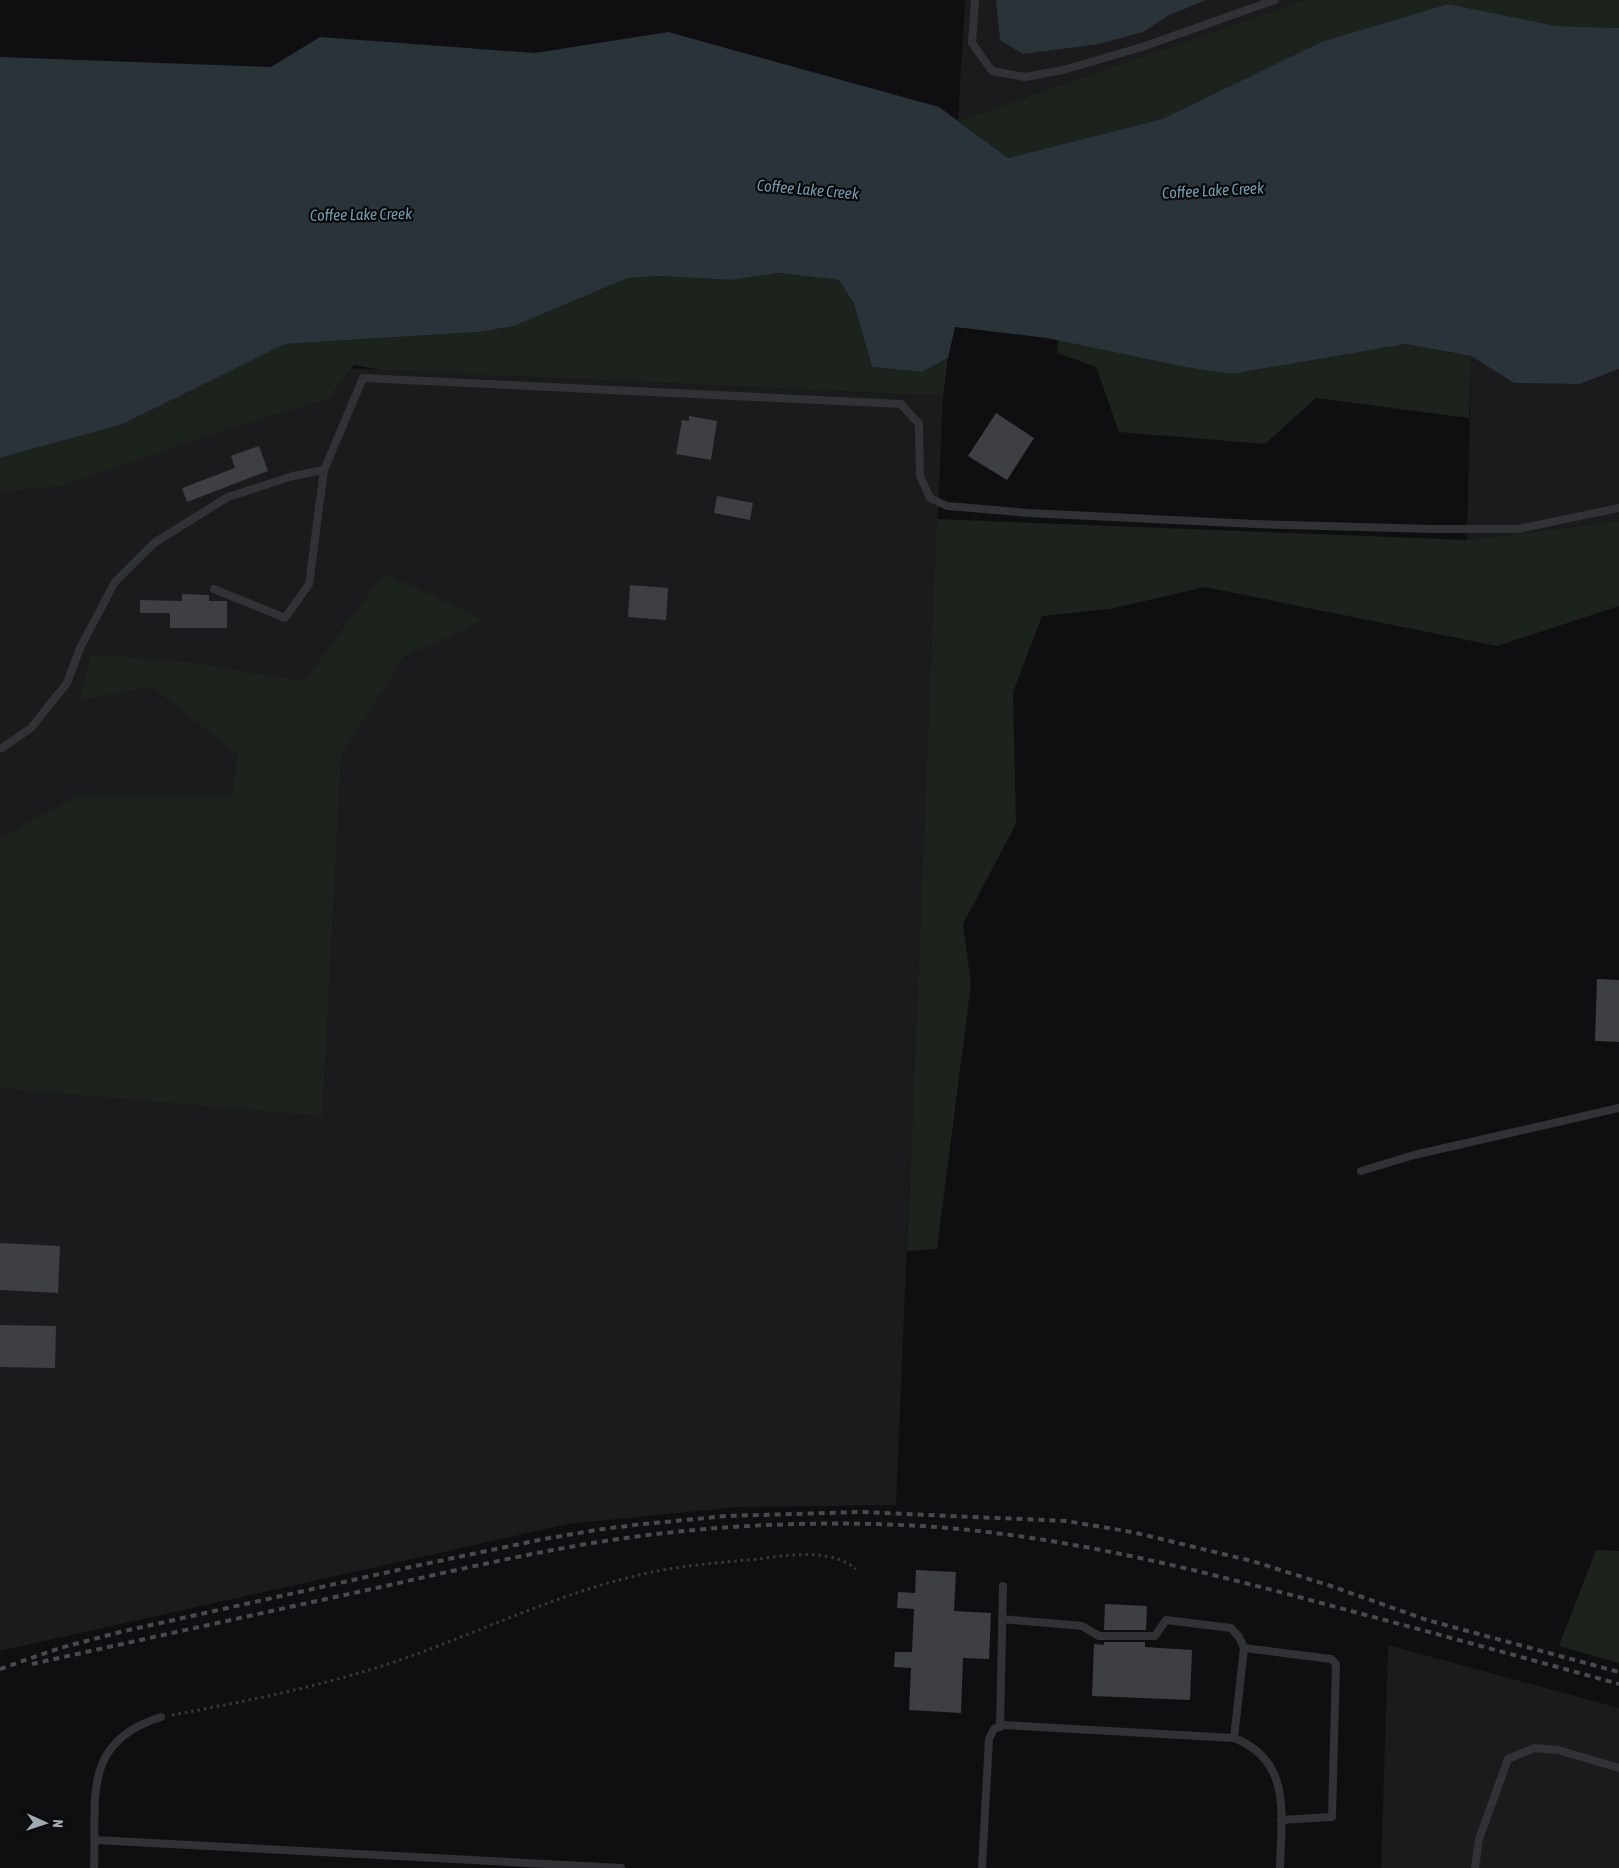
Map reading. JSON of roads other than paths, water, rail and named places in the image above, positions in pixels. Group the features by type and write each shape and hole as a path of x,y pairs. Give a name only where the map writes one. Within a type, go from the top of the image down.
{"lane":[{"path":"975,0 972,42 992,71 1025,77 1064,70 1142,47 1275,0"},
{"path":"214,589 285,618 310,584 324,470 364,378 900,404 919,424 920,476 930,498 947,506 1029,513 1432,529 1518,529 1619,508"},
{"path":"2,748 31,728 67,683 80,648 115,582 154,544 228,497 293,476 324,470"},
{"path":"1361,1171 1414,1155 1522,1132 1619,1108"},
{"path":"1000,1727 1003,1586"},
{"path":"1002,1619 1082,1626 1099,1636 1155,1636 1166,1620 1230,1628 1239,1637 1244,1648 1234,1738"},
{"path":"1244,1648 1331,1659 1336,1664 1332,1817 1280,1820"},
{"path":"94,1868 96,1784 100,1768 109,1750 132,1728 161,1717"},
{"path":"982,1868 990,1739 994,1729 1004,1725 1234,1738 1249,1743 1260,1752 1278,1781 1281,1796 1280,1868"},
{"path":"1475,1868 1479,1839 1508,1759 1534,1748 1558,1750 1619,1768"},
{"path":"95,1840 621,1868"}],"water":[{"path":"996,0 1206,0 1169,15 1143,32 1099,44 1023,54 1000,40"},
{"name":"Coffee Lake Creek","path":"1448,4 1557,26 1619,28 1619,369 1580,384 1514,383 1471,356 1406,344 1232,374 1185,367 1047,338 955,327 948,358 922,372 872,367 854,304 839,280 779,273 731,280 660,276 628,278 514,326 479,332 285,344 123,424 0,458 0,57 271,67 320,37 535,53 668,32 939,107 1008,158 1162,119 1321,42"}],"railway":[{"path":"0,1669 60,1648 120,1632 544,1539 634,1525 726,1516 861,1512 1066,1521 1132,1532 1252,1561 1331,1586 1427,1620 1619,1672"},
{"path":"32,1664 574,1546 683,1531 763,1525 882,1524 921,1526 1026,1537 1182,1567 1442,1635 1619,1684"}]}
